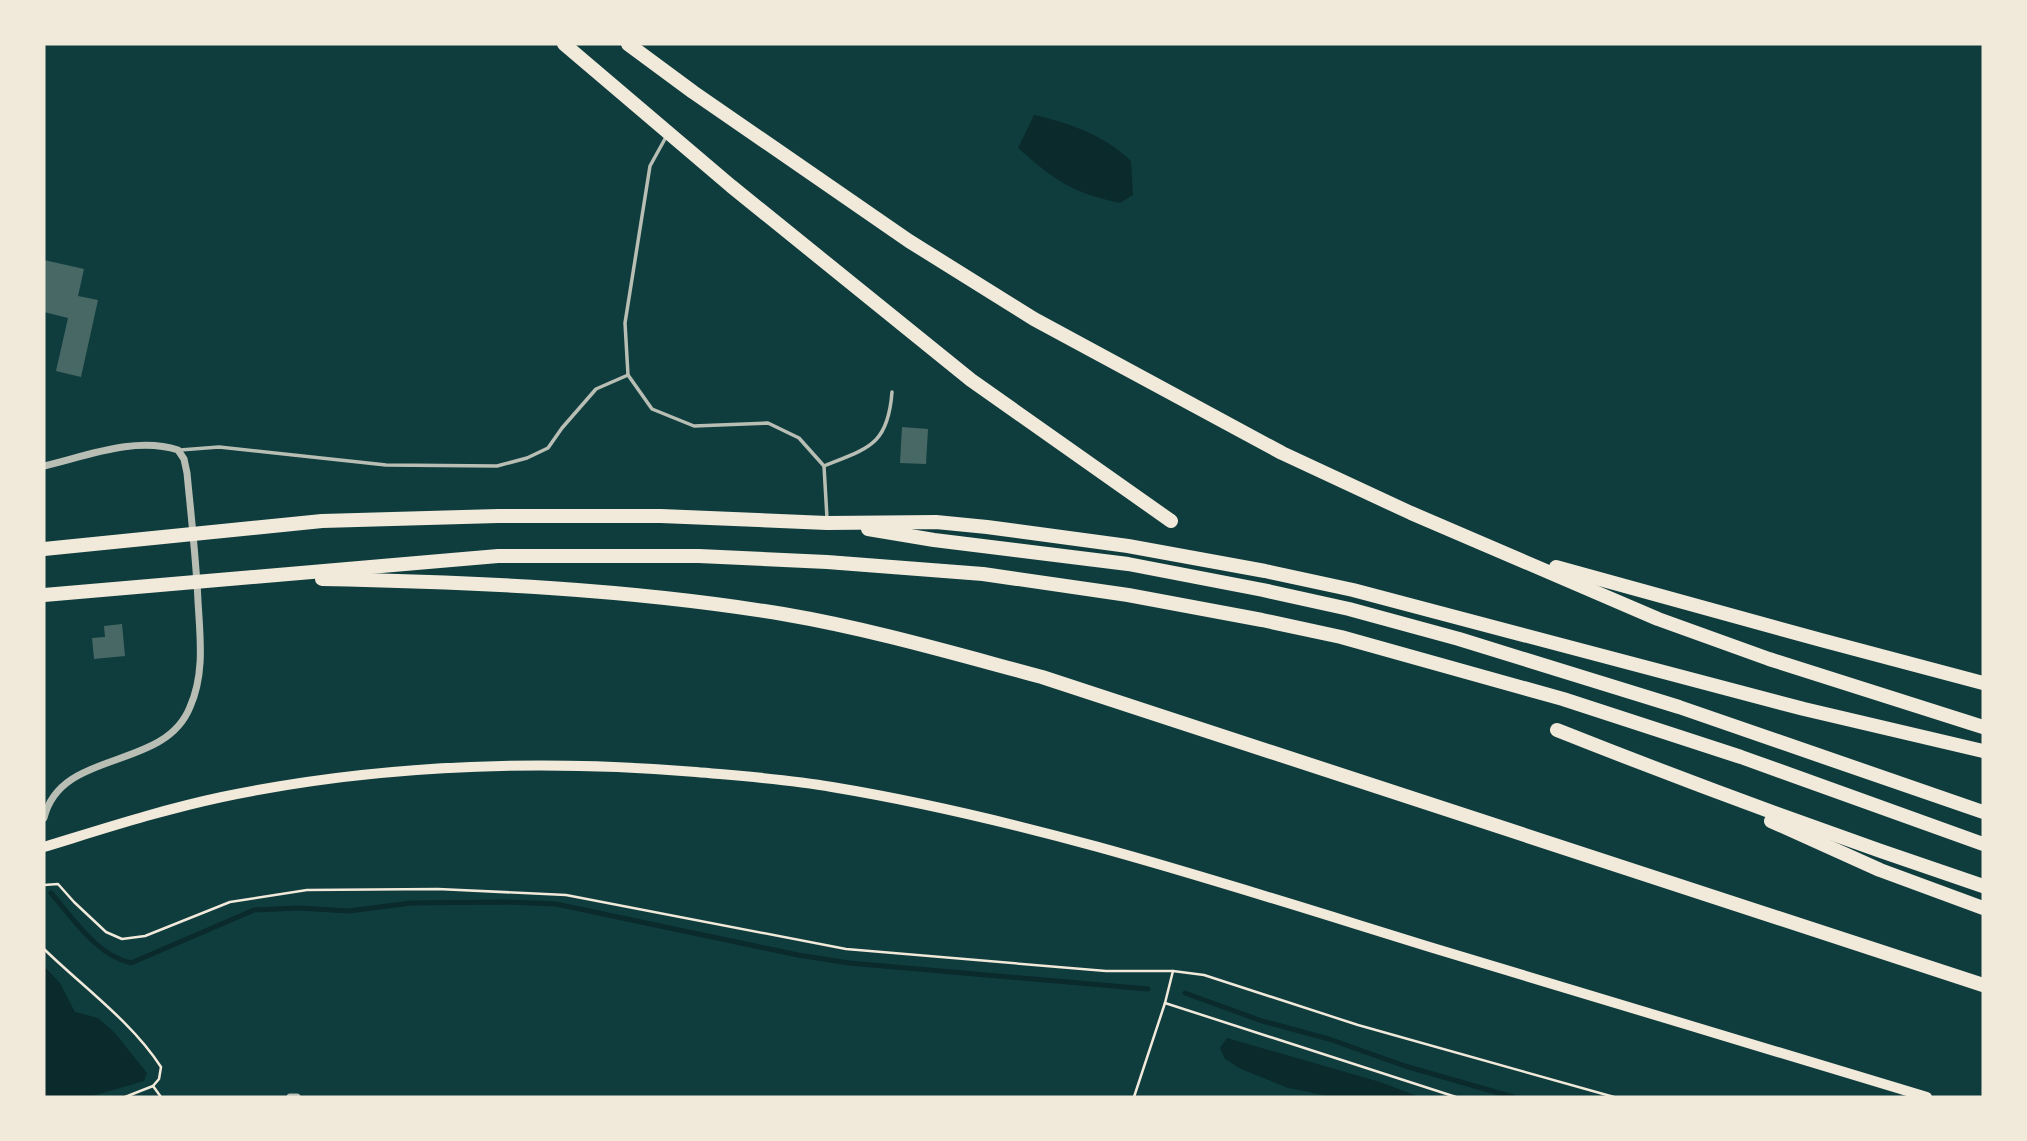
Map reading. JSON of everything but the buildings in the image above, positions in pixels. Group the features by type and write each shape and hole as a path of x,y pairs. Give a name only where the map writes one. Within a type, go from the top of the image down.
{"highway":[{"path":"564,44 668,133 971,380 1171,521"},
{"path":"628,44 908,240 1034,319 1282,453 1411,513 1658,619 1757,655 1983,727"},
{"path":"44,549 322,521 498,516 648,516 827,523 936,522 1128,546 1353,590 1804,709 1983,751"},
{"path":"827,523 934,540 1128,564 1312,601 1459,639 1692,711 1983,812"},
{"path":"1504,552 1983,682"},
{"path":"44,595 498,556 699,556 827,562 983,574 1128,595 1340,637 1563,699 1741,757 1983,844"},
{"path":"243,577 498,584 660,597 785,614 913,642 1042,677 1983,985"},
{"path":"1557,730 1664,773 1880,870 1983,908"},
{"path":"1664,773 1983,886"}],"main road":[{"path":"44,847 136,818 221,797 320,780 427,767 520,765 642,768 829,786 943,808 1144,859 1617,1006 1927,1097"}],"street":[{"path":"44,466 147,445 178,450 184,459 187,473 201,651 199,677 190,708 179,725 161,741 141,752 77,775 56,792 46,808 44,818"},
{"path":"290,1097 297,1097"}],"lane":[{"path":"668,133 650,166 625,323 628,375 652,408 694,426 768,423 799,438 824,466 827,523"},
{"path":"178,450 219,447 386,465 497,466 527,458 548,448 596,389 628,375"},
{"path":"824,466 863,451 881,436 890,415 892,393"}],"path":[{"path":"44,885 58,884 106,932 122,939 145,936 230,902 307,890 438,889 566,895 846,949 1106,971 1173,971 1204,975 1358,1025 1614,1097"},
{"path":"44,949 131,1031 160,1067 159,1079 153,1086 125,1097"},
{"path":"1133,1097 1173,971"},
{"path":"1165,1003 1456,1097"},
{"path":"153,1086 161,1097"}],"water":[{"path":"1034,115 1086,131 1121,152 1131,161 1133,195 1120,203 1103,199 1064,184 1043,169 1018,148"},
{"path":"44,966 60,983 75,1012 98,1018 115,1033 147,1073 144,1081 89,1097 44,1097"},
{"path":"1227,1038 1380,1082 1420,1097 1333,1097 1288,1088 1241,1069 1225,1059 1220,1048"}],"waterway":[{"path":"51,893 96,944 118,959 131,963 254,910 299,908 349,911 411,903 505,902 556,904 798,955 849,963 1148,989"},
{"path":"1185,993 1262,1021 1329,1039 1405,1066 1513,1097"}]}
